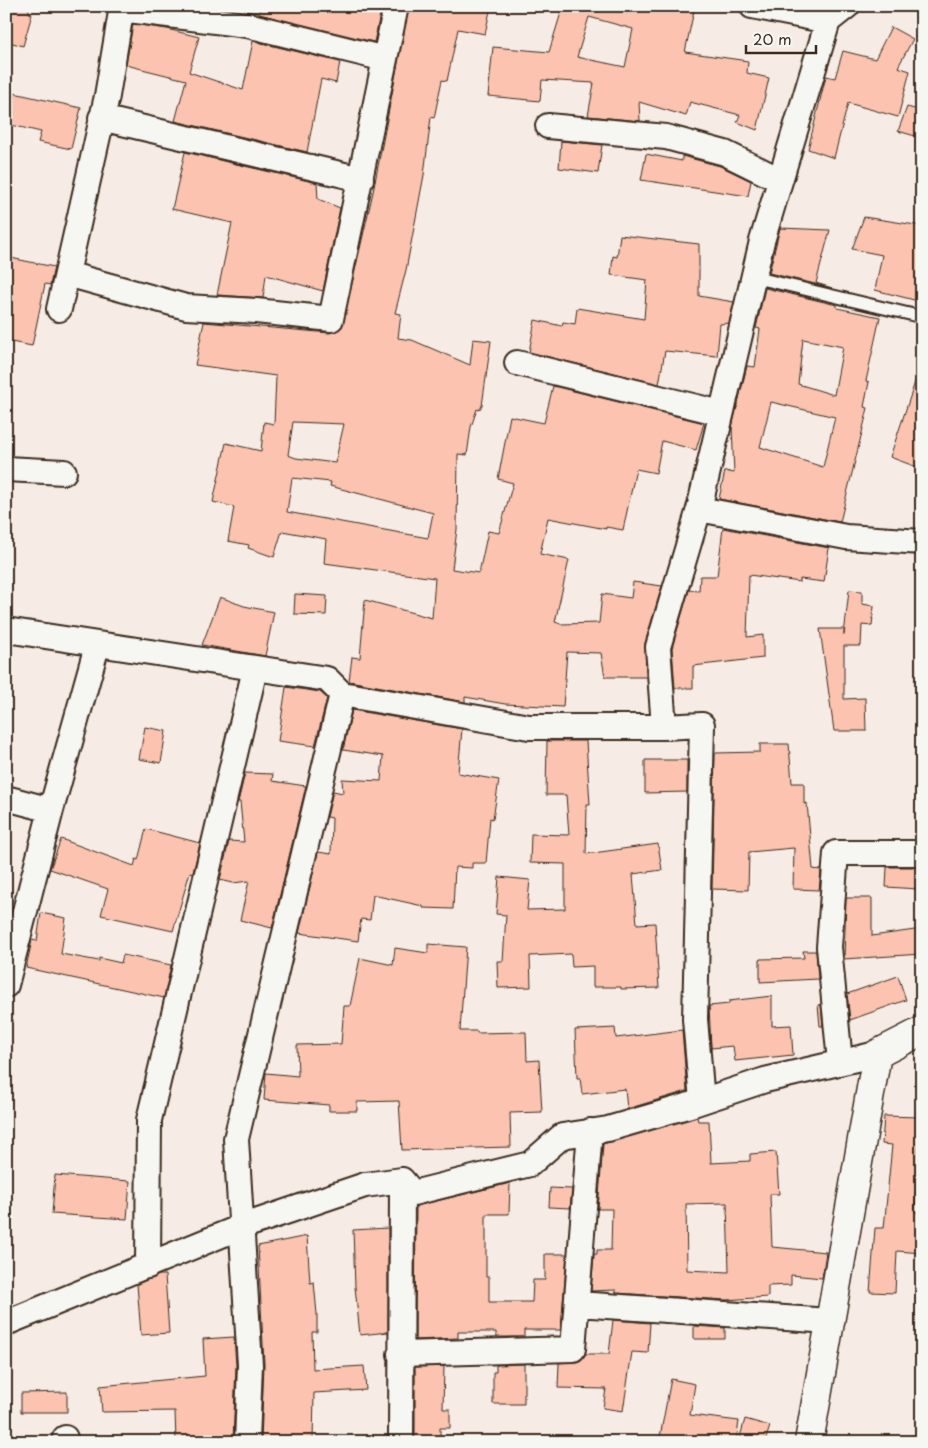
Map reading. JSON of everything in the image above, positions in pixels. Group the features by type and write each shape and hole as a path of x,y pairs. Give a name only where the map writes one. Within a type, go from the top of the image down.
{"street":[{"path":"67,274 186,308 256,311 331,319 396,6"},
{"path":"752,6 828,21"},
{"path":"664,727 658,647 699,508 753,277 780,180 828,21 848,6"},
{"path":"59,308 101,118 122,8 247,25 385,59"},
{"path":"101,118 361,179"},
{"path":"548,126 666,137 725,153 780,180"},
{"path":"517,363 721,413"},
{"path":"6,469 64,472"},
{"path":"699,508 846,538 922,542"},
{"path":"6,630 97,646 327,679 342,694 529,727 702,726 695,1019 702,1102"},
{"path":"6,985 51,810 97,646"},
{"path":"148,1266 149,1120 254,669"},
{"path":"247,1442 250,1365 236,1139 342,694"},
{"path":"6,798 51,810"},
{"path":"840,1062 828,947 836,853 922,854"},
{"path":"402,1180 413,1193 530,1164 562,1136 608,1129 702,1102 765,1080 876,1054 922,1031"},
{"path":"810,1442 876,1054"},
{"path":"400,1354 573,1349 590,1132"},
{"path":"6,1323 241,1227 365,1185 402,1180"},
{"path":"401,1442 402,1180"},
{"path":"577,1304 830,1321"}],"lane":[{"path":"753,277 922,317"}],"building":[{"path":"6,6 29,6 29,13 32,14 23,46 6,41"},
{"path":"260,6 382,6 374,42 259,14"},
{"path":"409,6 491,6 485,34 458,29 447,81 442,80 434,118 431,117 424,175 406,270 395,313 401,314 398,338 412,340 470,365 473,339 491,341 482,406 479,410 477,409 471,427 467,455 458,454 457,529 452,569 479,573 488,531 499,533 513,483 498,479 510,416 544,423 553,386 704,423 696,450 662,441 656,473 636,469 623,530 606,527 606,529 548,518 540,554 569,560 555,622 561,624 599,623 602,594 631,598 633,582 662,586 645,643 646,677 605,677 601,653 567,652 563,707 505,704 465,697 465,702 349,681 352,657 360,658 365,600 432,618 435,578 324,563 326,539 282,531 274,557 248,548 249,545 228,541 234,507 213,502 226,443 261,451 264,422 274,424 276,376 195,365 204,322 330,333 342,327 373,192","holes":["293,422 344,424 335,463 296,458 288,455","292,478 331,482 330,486 433,513 428,538 287,512"]},
{"path":"563,6 695,6 685,52 748,61 747,73 769,78 757,130 737,122 740,115 690,102 686,116 639,102 640,121 588,116 594,83 542,80 540,101 488,96 493,47 549,52","holes":["589,17 633,29 625,67 577,57"]},
{"path":"133,24 167,29 199,37 189,72 243,90 253,41 340,62 336,83 321,79 307,152 175,121 186,80 126,65"},
{"path":"891,27 913,39 898,67 910,71 898,117 848,103 834,158 808,149 826,76 835,78 843,51 875,59"},
{"path":"14,93 81,108 71,149 38,142 41,132 7,124"},
{"path":"907,107 922,111 922,138 898,131"},
{"path":"561,141 602,145 598,173 559,168"},
{"path":"185,152 317,183 318,199 340,208 323,291 266,275 263,298 217,295 232,223 172,209"},
{"path":"646,154 682,161 682,156 720,166 751,181 748,196 641,180"},
{"path":"864,217 922,226 922,302 875,290 882,255 852,249"},
{"path":"780,228 830,230 816,283 832,288 769,273"},
{"path":"620,235 699,244 699,296 734,302 729,323 720,324 717,356 665,351 659,384 529,352 535,320 562,326 563,322 575,324 577,308 644,319 647,280 611,275 613,256 617,257"},
{"path":"6,257 54,267 50,285 45,284 32,346 6,341"},
{"path":"765,288 837,305 837,308 880,317 866,381 869,382 864,407 868,408 840,522 719,499 725,471 734,473 732,427 747,366 755,367 760,329 756,328","holes":["803,339 843,347 834,395 798,384","771,402 835,417 823,467 760,447"]},
{"path":"918,373 922,374 922,469 890,457"},
{"path":"723,528 829,548 824,582 800,579 800,582 749,575 747,637 763,635 763,658 693,666 693,688 675,688 672,648 689,590 699,591 700,576 717,576"},
{"path":"849,590 862,591 862,604 874,606 872,626 862,625 861,646 844,646 844,699 865,698 866,731 834,731 820,629 844,629 844,635"},
{"path":"295,594 327,596 326,615 294,614"},
{"path":"220,597 244,606 274,612 265,656 202,645"},
{"path":"286,687 320,692 327,698 315,746 278,741"},
{"path":"352,710 462,729 458,773 499,780 493,819 490,818 486,863 472,863 472,868 455,867 453,909 423,908 423,906 373,895 370,920 361,919 358,941 299,933 318,852 331,854 332,818 327,817 333,791 343,793 342,779 381,781 383,756 343,750"},
{"path":"145,727 166,731 161,763 139,759"},
{"path":"547,741 586,741 590,804 587,804 586,854 658,844 662,870 633,874 637,924 655,923 659,988 621,989 621,987 593,987 593,966 572,967 571,954 530,956 531,987 498,988 497,961 503,961 506,915 496,914 499,877 530,880 527,910 565,909 565,864 530,863 531,834 569,835 566,795 546,795"},
{"path":"760,744 789,744 792,783 804,783 804,804 807,803 813,869 821,870 819,890 793,889 794,848 749,852 748,890 712,889 715,753 760,752"},
{"path":"645,760 687,760 687,792 645,793"},
{"path":"245,773 273,774 272,781 306,786 272,928 240,920 249,881 233,883 220,880 229,841 244,842 240,802 238,802"},
{"path":"146,829 200,843 193,873 190,872 173,931 101,915 108,889 50,869 61,839 134,866 136,859 138,860"},
{"path":"887,867 919,867 918,889 886,887"},
{"path":"846,898 872,898 872,936 922,929 922,954 844,959"},
{"path":"41,913 66,918 61,954 99,961 99,958 121,963 123,955 171,965 164,998 26,968 32,940 37,941"},
{"path":"428,944 466,947 460,1031 477,1031 477,1033 526,1032 527,1061 539,1060 542,1112 510,1113 511,1147 402,1150 399,1101 357,1102 357,1111 329,1111 329,1105 264,1100 266,1073 298,1076 297,1045 341,1044 344,1006 350,1006 360,958 393,965 395,948 428,953"},
{"path":"803,951 816,951 818,979 760,982 760,959 804,958"},
{"path":"898,976 906,1000 850,1020 847,994"},
{"path":"772,996 772,1026 791,1025 793,1055 735,1061 733,1046 711,1048 709,1006 729,1004 729,1001"},
{"path":"821,1004 823,1026 820,1026 818,1005"},
{"path":"615,1028 616,1038 682,1030 687,1091 627,1109 625,1089 582,1094 580,1078 577,1078 575,1030"},
{"path":"884,1116 920,1117 915,1212 922,1213 922,1253 897,1251 895,1293 870,1292 875,1228 884,1228 892,1145 882,1144"},
{"path":"697,1117 698,1121 709,1121 711,1163 750,1161 750,1154 776,1152 779,1194 770,1194 772,1247 826,1252 822,1278 791,1275 791,1285 768,1286 768,1297 726,1300 616,1293 616,1290 591,1291 594,1254 597,1254 597,1250 611,1250 612,1209 598,1209 603,1144","holes":["727,1203 729,1272 687,1270 686,1204"]},
{"path":"55,1175 130,1181 127,1219 52,1214"},
{"path":"510,1183 509,1214 486,1214 486,1277 489,1277 489,1302 532,1302 533,1280 545,1280 545,1254 567,1254 561,1330 524,1330 524,1337 496,1337 496,1332 458,1332 458,1338 415,1340 416,1206"},
{"path":"550,1188 572,1189 570,1208 549,1207"},
{"path":"388,1228 388,1332 360,1335 355,1287 353,1230"},
{"path":"307,1236 310,1283 314,1282 317,1314 317,1332 312,1332 313,1369 364,1366 366,1390 314,1393 313,1442 261,1442 264,1364 258,1246"},
{"path":"159,1275 165,1275 169,1333 141,1335 137,1284"},
{"path":"613,1320 650,1323 648,1353 632,1352 623,1411 603,1408 606,1389 558,1388 559,1363 579,1361 585,1354 609,1354"},
{"path":"694,1326 725,1328 725,1339 694,1339"},
{"path":"234,1337 236,1365 233,1442 176,1442 175,1411 102,1412 100,1386 205,1376 203,1339"},
{"path":"524,1364 524,1404 493,1404 493,1372 496,1372 496,1365"},
{"path":"444,1366 443,1409 450,1409 450,1428 440,1428 440,1441 415,1441 415,1367"},
{"path":"671,1379 695,1384 690,1415 739,1421 736,1442 659,1442"},
{"path":"67,1392 67,1412 21,1412 21,1393"},
{"path":"745,1419 770,1426 765,1442 740,1437"}]}
